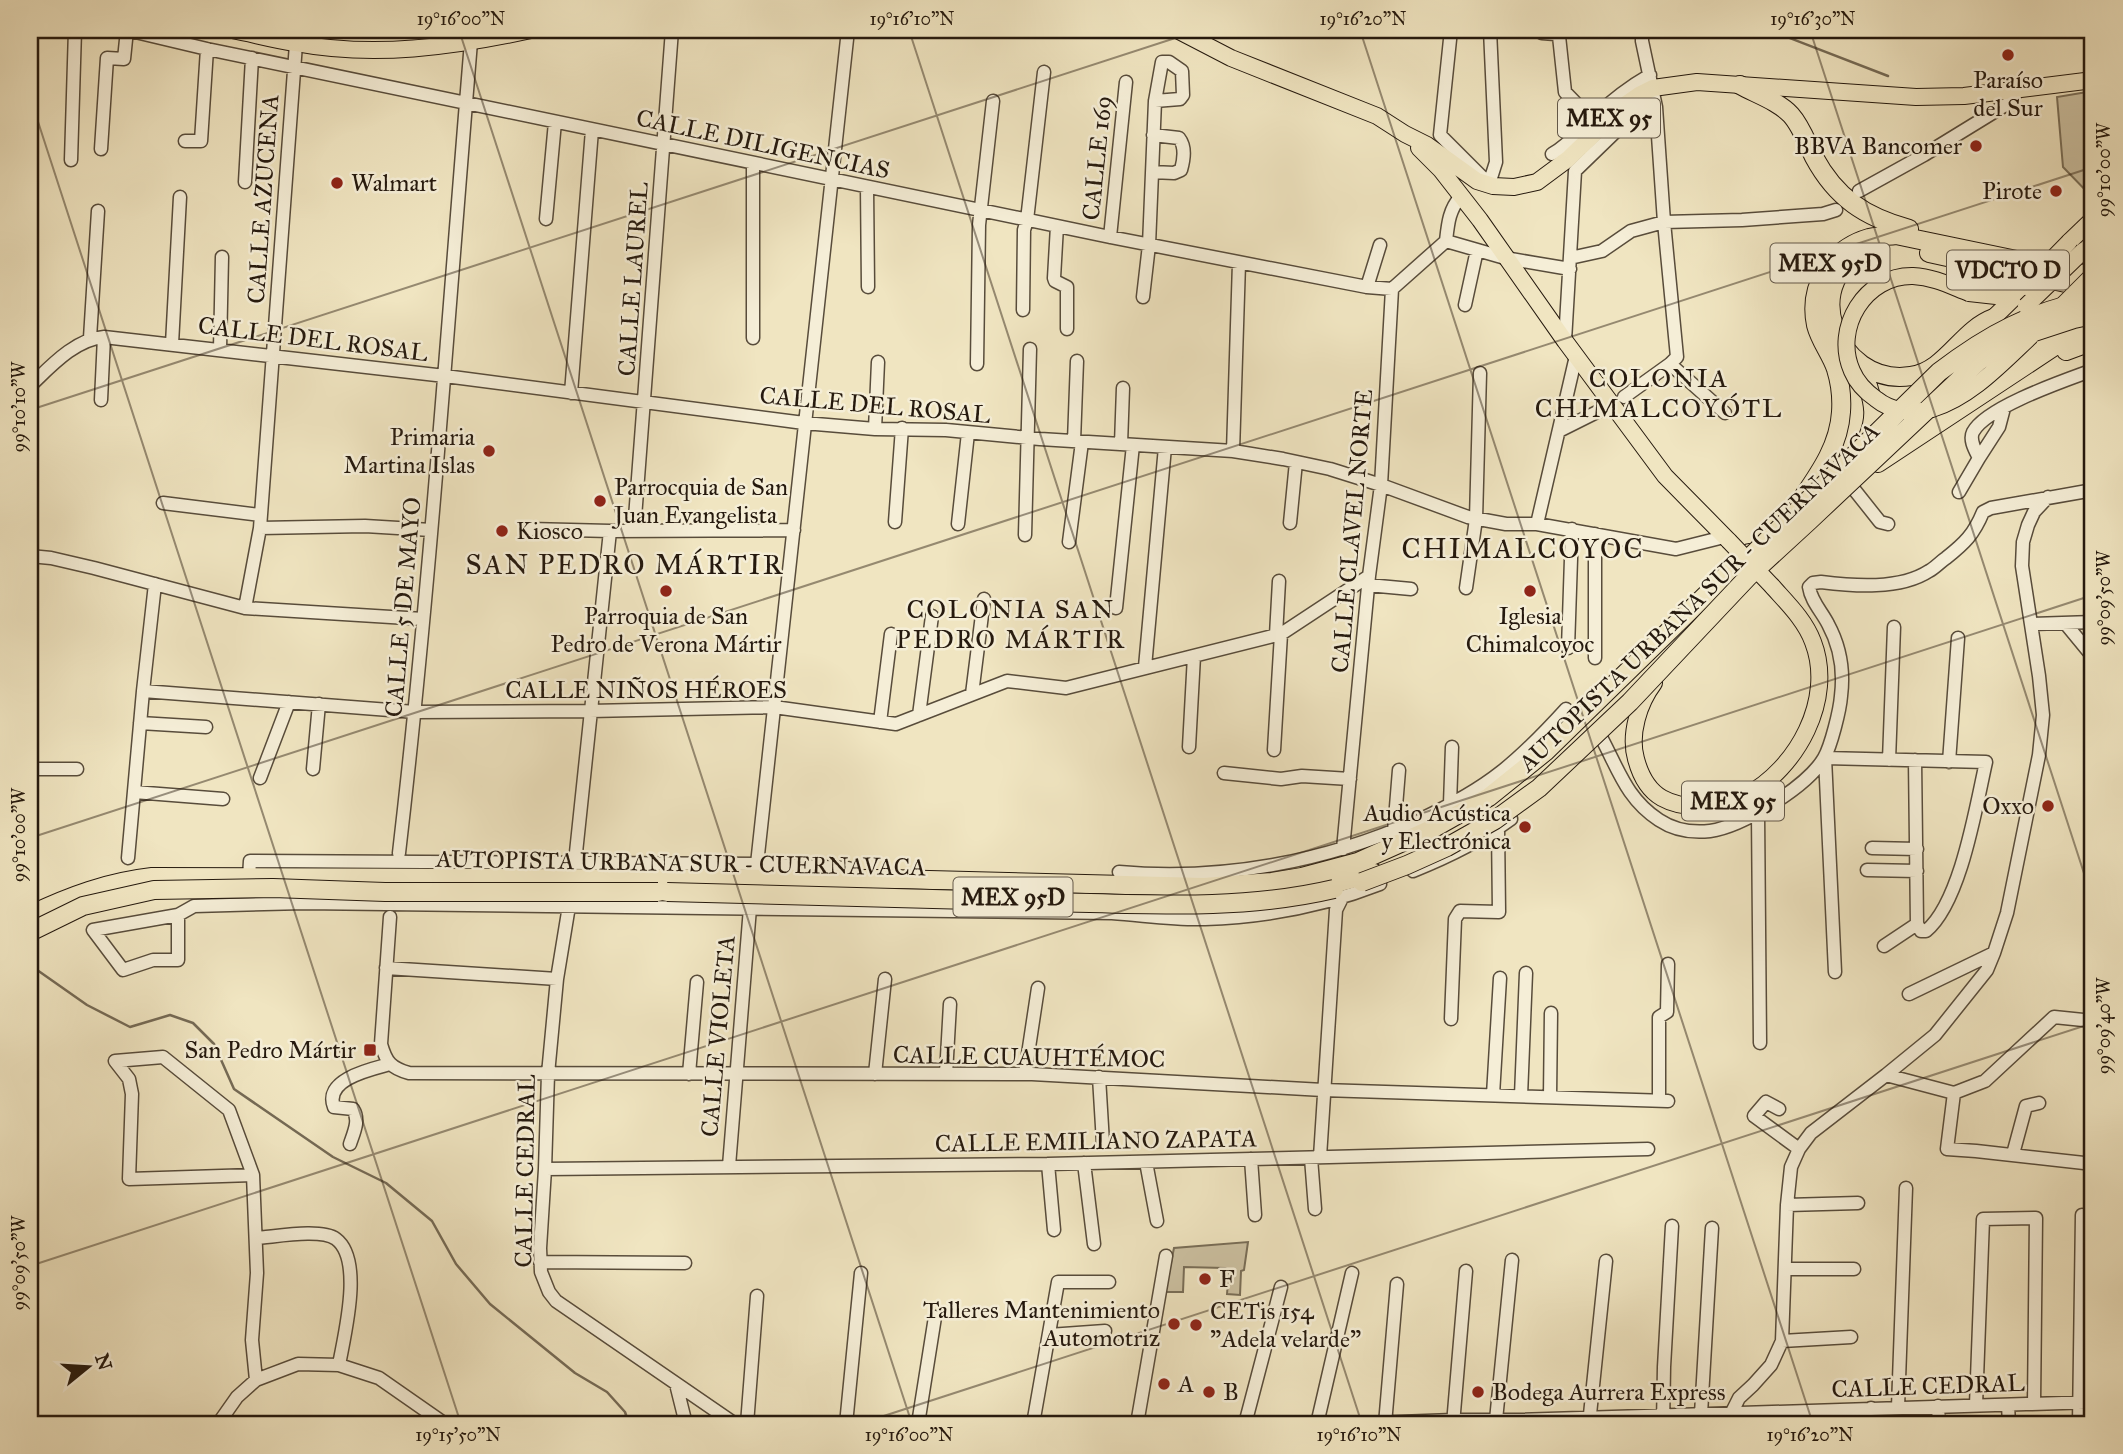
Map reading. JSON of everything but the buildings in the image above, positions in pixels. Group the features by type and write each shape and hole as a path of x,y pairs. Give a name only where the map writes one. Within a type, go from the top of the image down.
{"highway":[{"path":"1740,85 1782,108 1793,118 1824,175 1840,194 1869,214 1922,233 1928,246 1879,247 1857,256 1840,273 1834,286 1830,311 1837,338 1852,357 1873,402 1874,418 1868,437"},
{"name":"MEX 95D","path":"31,928 74,895 127,880 152,877 890,879 1204,887 1272,882 1358,862 1434,828 1489,797 1545,752 1798,504 1822,469 1833,446 1842,411 1835,369 1817,326 1816,299 1824,271 1846,248 1872,237 1896,235 1928,246"},
{"name":"VDCTO D","path":"1928,246 2093,276"},
{"name":"VDCTO D","path":"1928,246 2093,290"},
{"path":"1999,382 2010,368 2059,325 2093,290"},
{"name":"AUTOPISTA URBANA SUR - CUERNAVACA","path":"31,928 83,901 163,884 1198,892 1273,888 1349,872 1423,844 1468,822 1517,789 1559,754 1643,664 1939,372 1971,347 2035,314 2093,300"},
{"name":"AUTOPISTA URBANA SUR - CUERNAVACA","path":"31,928 83,905 154,890 274,888 385,892 658,892 1196,903 1257,902 1309,895 1362,882 1447,847 1495,820 1539,788 1569,761 1749,576 1810,522 1979,361 2025,335 2093,315"},
{"path":"1852,357 1872,370 1888,376 1913,376 1934,366 1971,331 1994,318"},
{"path":"1849,483 2064,340 2093,327"},
{"path":"2030,365 2093,341"},
{"name":"MEX 95D","path":"31,928 111,901 155,893 199,891 384,895 968,893 1113,907 1268,898 1364,877 1474,826 1519,795 1565,757 1849,483"},
{"path":"848,868 870,868 890,879"}],"main road":[{"path":"232,30 296,44 381,50 437,48 471,36 531,30"},
{"name":"MEX 95","path":"1177,30 1241,62 1377,116 1427,145 1477,181 1514,187 1537,182 1568,159 1595,123 1623,106 1652,82 1740,85"},
{"path":"1740,85 1916,97 1964,96 2093,80"},
{"name":"MEX 95","path":"1405,134 1441,170 1461,196 1665,475 1772,586 1800,618 1813,640 1820,681 1815,709 1801,741 1780,769 1764,784 1731,802 1686,805 1661,797 1640,773 1635,754 1635,730 1642,703 1689,638"},
{"path":"1461,196 1489,184"},
{"path":"1849,483 2093,219"},
{"path":"1798,504 1994,318 2088,246"},
{"path":"2024,295 1969,293 1936,279 1912,276 1887,281 1868,293 1851,318 1845,342 1851,369 1859,384 1881,403 1904,411 1929,410 1979,383 2093,276"}],"street":[{"path":"71,160 75,30"},
{"path":"101,149 107,58 124,59 127,30"},
{"name":"CALLE DILIGENCIAS","path":"127,30 153,33 207,49 753,164 1239,263 1367,287 1392,289"},
{"name":"CALLE LAUREL","path":"634,531 672,30"},
{"path":"757,864 848,30"},
{"path":"1451,30 1440,135 1489,184 1496,162 1490,30"},
{"path":"1541,30 1542,33 1559,36 1565,92 1595,123 1566,146 1552,153"},
{"path":"1642,30 1656,107 1674,361 1725,413"},
{"name":"CALLE 5 DE MAYO","path":"399,853 415,712 445,376 471,36"},
{"name":"CALLE AZUCENA","path":"245,608 260,522 296,44"},
{"path":"185,141 201,141 207,49"},
{"path":"245,182 252,58"},
{"path":"1023,310 1024,230 1044,72"},
{"name":"CALLE 169","path":"1110,237 1126,82"},
{"path":"1859,191 2012,101 2017,90"},
{"path":"977,364 980,210 993,101"},
{"path":"1143,297 1149,245 1155,101"},
{"path":"1565,341 1575,172 1639,110 1656,107"},
{"path":"546,219 555,122"},
{"path":"571,393 592,130"},
{"path":"1152,172 1174,173 1181,170 1183,161 1183,143 1179,138 1153,135"},
{"path":"753,164 753,338"},
{"path":"867,187 868,287"},
{"path":"1392,289 1446,241 1452,206 1461,196"},
{"path":"172,344 180,197"},
{"path":"1446,241 1505,258 1570,263 1602,251 1631,231 1664,222 1756,219 1823,214 1836,210"},
{"path":"30,386 54,364 90,338 98,211"},
{"path":"1056,226 1054,278 1067,287 1067,329"},
{"path":"1367,287 1380,245"},
{"path":"1465,305 1476,250"},
{"path":"220,349 222,257"},
{"path":"1233,451 1239,263"},
{"name":"CALLE CLAVEL NORTE","path":"1343,849 1381,485 1392,289"},
{"path":"101,400 104,337"},
{"name":"CALLE DEL ROSAL","path":"90,338 104,337 273,355 804,423 1233,451 1296,462 1381,485 1476,519 1506,524 1537,524 1676,549 1727,539"},
{"path":"1025,535 1030,349"},
{"path":"1537,524 1576,356"},
{"path":"1069,542 1078,442 1077,361"},
{"path":"1624,397 1674,361"},
{"path":"876,429 878,362"},
{"path":"1979,458 1972,438 1983,420 2020,398 2093,370"},
{"path":"1466,588 1476,519 1480,373"},
{"path":"1116,608 1127,445 1123,388"},
{"path":"1559,431 1605,408"},
{"path":"1959,492 1999,427 2004,408"},
{"path":"895,522 902,428"},
{"path":"958,524 968,433"},
{"path":"1145,667 1165,447"},
{"path":"1290,523 1296,462"},
{"path":"1849,483 1880,522 1888,524"},
{"path":"1835,972 1825,758 1841,698 1842,671 1837,645 1810,594 1809,587 1813,583 1821,582 1870,586 1900,582 1927,573 1964,544 1975,530 1983,512 1991,508 2093,490"},
{"path":"1731,1419 1739,1398 1770,1365 1782,1341 1787,1205 1791,1167 1799,1149 1811,1133 1935,1035 1987,970 1994,953 2007,913 2039,755 2043,715 2022,566 2023,542 2034,512 2048,497"},
{"path":"163,503 260,522 431,530"},
{"path":"530,529 794,530"},
{"path":"1568,648 1572,530"},
{"path":"575,862 610,531"},
{"path":"1595,534 1595,657"},
{"path":"30,555 51,558 245,608 423,619"},
{"path":"1274,750 1279,581"},
{"path":"1369,581 1411,589"},
{"name":"CALLE NIÑOS HÉROES","path":"143,691 415,712 774,708 896,724 1007,681 1066,688 1278,635 1369,581"},
{"path":"128,858 155,584"},
{"path":"972,694 984,599"},
{"path":"919,715 932,615"},
{"path":"2031,624 2093,622"},
{"path":"2064,623 2093,657"},
{"path":"1889,760 1894,627"},
{"path":"880,722 891,634"},
{"path":"1949,762 1958,638"},
{"path":"1189,747 1194,656"},
{"path":"260,778 289,702"},
{"path":"178,915 178,961 153,960 123,970 93,930 178,915 194,906 304,903 750,908 1113,907 1202,920 1269,914 1342,898 1446,858 1498,828 1544,794 1642,703"},
{"path":"313,769 319,704"},
{"path":"1119,872 1159,875 1278,865 1343,849 1394,831 1450,804 1499,773 1525,752 1566,709"},
{"path":"140,723 206,727"},
{"path":"1602,739 1625,785 1639,804 1661,821 1686,831 1712,831 1758,813 1796,787 1825,758 1986,762 1969,841 1951,894 1932,926 1926,931 1919,927"},
{"path":"1450,804 1452,747"},
{"path":"1915,760 1919,927"},
{"path":"30,769 77,769"},
{"path":"1394,831 1399,770"},
{"path":"1224,773 1281,779 1302,776 1350,779"},
{"path":"134,792 223,799"},
{"path":"1758,813 1760,1043"},
{"path":"1451,1020 1455,919 1460,911 1499,912 1498,828"},
{"path":"1872,848 1917,849"},
{"path":"249,877 250,861 757,864 848,868"},
{"path":"1867,870 1917,871"},
{"path":"1315,1209 1315,1158 1323,1090 1336,910 1342,898"},
{"name":"CALLE CEDRAL","path":"569,906 557,979 548,1074 540,1262 544,1282 556,1300 735,1424"},
{"name":"CALLE VIOLETA","path":"729,1166 750,908"},
{"path":"350,1144 357,1121 355,1112 353,1109 334,1107 332,1098 340,1083 348,1078 390,1064 381,1044 390,917"},
{"path":"1884,946 1919,927"},
{"path":"1909,994 1994,953"},
{"name":"CALLE CUAUHTÉMOC","path":"390,1064 397,1070 409,1073 1025,1074 1323,1090 1664,1101 1659,1017 1667,1012 1668,964"},
{"path":"386,968 557,979"},
{"path":"1521,1096 1526,973"},
{"path":"1493,1095 1500,978"},
{"path":"875,1074 885,979"},
{"path":"689,1074 697,982"},
{"path":"1025,1074 1038,988"},
{"path":"946,1074 950,1004"},
{"path":"1550,1097 1551,1013"},
{"path":"1886,1075 1954,1093 1985,1081 2054,1017 2093,1021"},
{"path":"253,1175 129,1179 132,1094 129,1079 115,1061 163,1057 229,1110 253,1175 257,1273 252,1340 256,1380"},
{"path":"1100,1077 1103,1143"},
{"path":"1954,1093 1947,1149 2093,1164"},
{"path":"1779,1109 1766,1102 1754,1116 1799,1149"},
{"path":"2013,1154 2026,1106 2039,1103"},
{"name":"CALLE EMILIANO ZAPATA","path":"545,1169 1048,1164 1648,1149"},
{"path":"1251,1159 1255,1215"},
{"path":"1146,1162 1157,1221"},
{"path":"1084,1163 1094,1244"},
{"path":"1048,1164 1054,1230"},
{"path":"1898,1407 1906,1188"},
{"path":"1787,1205 1858,1203"},
{"path":"2079,1424 2082,1215"},
{"path":"1976,1405 1983,1219 2036,1218 2034,1404"},
{"path":"1663,1419 1672,1226"},
{"path":"1701,1414 1712,1227"},
{"path":"256,1238 313,1233 336,1239 346,1254 352,1294 339,1365"},
{"path":"1137,1424 1166,1256"},
{"path":"1496,1420 1512,1261"},
{"path":"1589,1421 1606,1261"},
{"path":"540,1262 685,1263"},
{"path":"1786,1269 1854,1269"},
{"path":"1453,1422 1466,1271"},
{"path":"846,1424 861,1273"},
{"path":"1317,1424 1352,1273"},
{"path":"1033,1424 1058,1282 1109,1282"},
{"path":"1385,1424 1397,1284"},
{"path":"1245,1424 1281,1287"},
{"path":"747,1424 757,1296"},
{"path":"918,1424 935,1317"},
{"path":"1049,1335 1105,1331"},
{"path":"1782,1341 1851,1337"},
{"path":"218,1424 237,1397 256,1380 298,1364 339,1365 379,1378 445,1424"},
{"path":"676,1384 686,1424"},
{"name":"CALLE CEDRAL","path":"1344,1424 1663,1419 1701,1414 1731,1419 1798,1418 1871,1408 2093,1402"},
{"path":"2008,1405 2009,1424"},
{"path":"1938,1406 1939,1424"},
{"path":"1871,1408 1871,1424"}],"shaded area":[{"path":"2093,91 2093,198 2063,167 2057,97"},
{"path":"1248,1242 1244,1270 1241,1271 1240,1295 1227,1294 1229,1270 1225,1268 1184,1267 1183,1292 1165,1292 1174,1248"}],"waterway":[{"path":"1769,30 1888,76"},
{"path":"30,965 87,1005 130,1027 170,1015 193,1023 214,1044 234,1089 333,1157 386,1183 432,1221 456,1264 490,1304 575,1373 607,1392 625,1412 629,1424"}],"place":[{"name":"Paraíso del Sur","path":"2008,55"},
{"name":"BBVA Bancomer","path":"1976,146"},
{"name":"Walmart","path":"337,183"},
{"name":"Pirote","path":"2056,191"},
{"name":"Primaria Martina Islas","path":"489,451"},
{"name":"Parrocquia de San Juan Evangelista","path":"600,501"},
{"name":"Kiosco","path":"502,531"},
{"name":"Parroquia de San Pedro de Verona Mártir","path":"666,591"},
{"name":"Iglesia Chimalcoyoc","path":"1530,591"},
{"name":"Oxxo","path":"2048,806"},
{"name":"Audio Acústica y Electrónica","path":"1525,827"},
{"name":"San Pedro Mártir","path":"370,1050"},
{"name":"F","path":"1205,1279"},
{"name":"Talleres Mantenimiento Automotriz","path":"1174,1324"},
{"name":"CETis 154 \"Adela velarde\"","path":"1196,1325"},
{"name":"A","path":"1164,1384"},
{"name":"B","path":"1209,1392"},
{"name":"Bodega Aurrera Express","path":"1478,1392"}],"district":[{"name":"COLONIA CHIMALCOYÓTL","path":"1659,393"},
{"name":"CHIMALCOYOC","path":"1523,548"},
{"name":"SAN PEDRO MÁRTIR","path":"625,564"},
{"name":"COLONIA SAN PEDRO MÁRTIR","path":"1011,624"}]}
